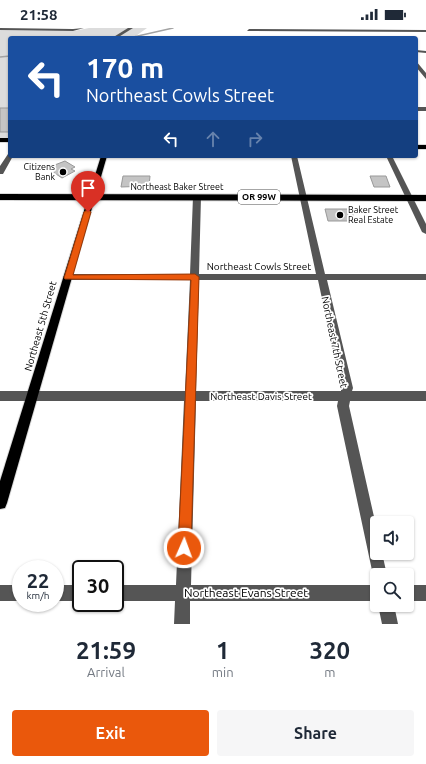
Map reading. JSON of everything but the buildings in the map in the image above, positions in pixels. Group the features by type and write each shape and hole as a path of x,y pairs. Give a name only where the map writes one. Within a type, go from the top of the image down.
{"highway":[{"name":"Northeast Baker Street","path":"0,197 426,198"}],"main road":[{"name":"Northeast 5th Street","path":"0,503 103,158"}],"street":[{"path":"117,36 131,28"},
{"path":"0,30 80,29"},
{"path":"249,29 390,29 426,31"},
{"path":"418,67 424,79"},
{"path":"0,172 8,158"},
{"name":"Northeast 7th Street","path":"294,158 347,388 344,406 379,568"},
{"path":"390,158 426,232"},
{"path":"182,624 197,197"},
{"name":"Northeast Cowls Street","path":"68,278 426,277"},
{"name":"Northeast Davis Street","path":"0,396 426,396"},
{"name":"Northeast Evans Street","path":"124,593 370,592"},
{"path":"414,592 426,592"},
{"path":"0,593 12,593"},
{"path":"387,612 390,624"}],"shaded area":[{"path":"89,28 147,28 136,36 8,36 8,140 0,140 0,30 74,31"}],"waterway":[{"path":"138,36 173,28"},
{"path":"0,57 8,56"}],"place":[{"name":"Citizens Bank","path":"63,172"},
{"name":"Baker Street Real Estate","path":"340,215"}],"route":[{"path":"88,212 68,278 195,277 184,548"}]}
